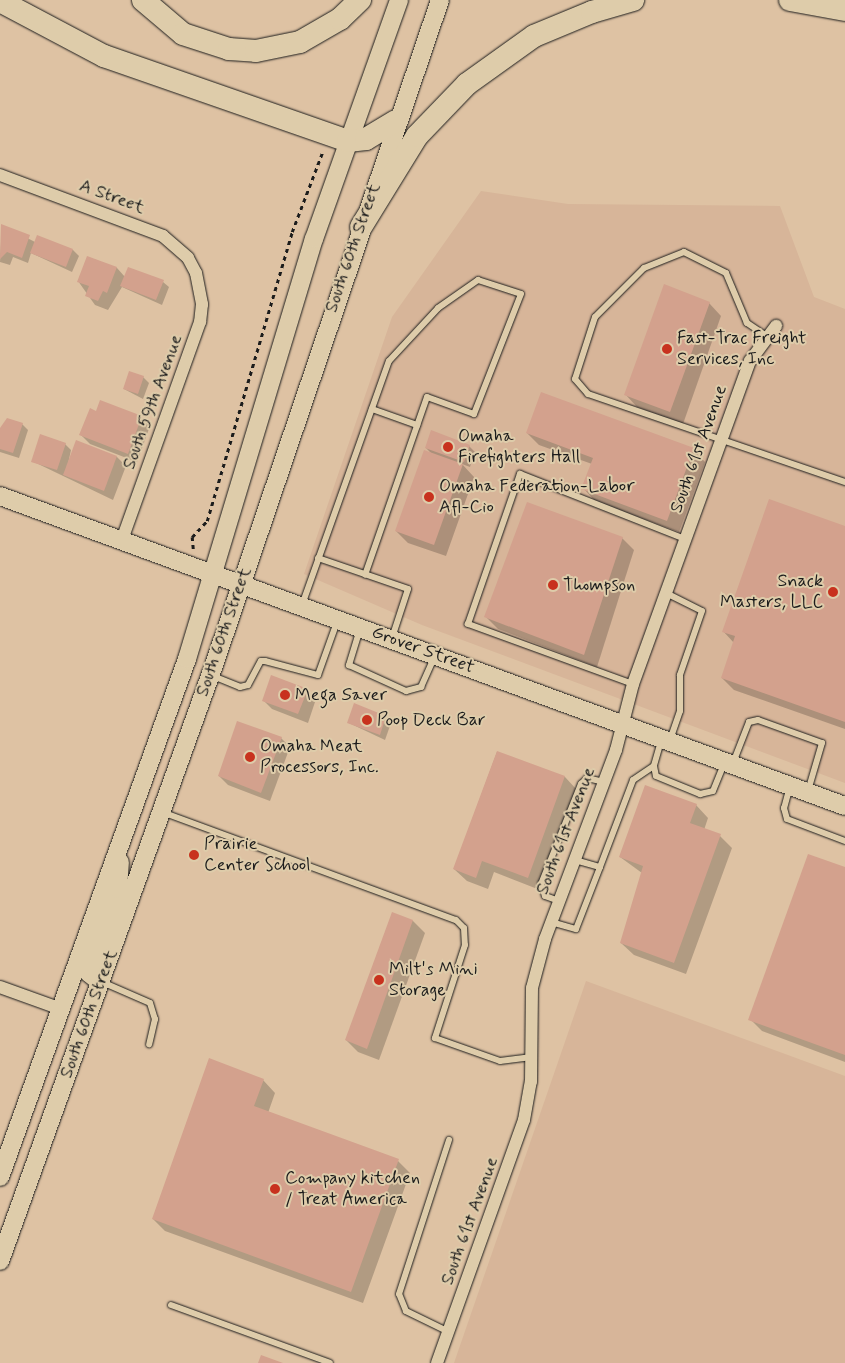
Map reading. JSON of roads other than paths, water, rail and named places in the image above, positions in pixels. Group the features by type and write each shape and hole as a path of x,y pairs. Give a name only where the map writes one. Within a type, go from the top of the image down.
{"highway":[{"path":"142,0 183,34 229,50 256,51 300,42 340,19 360,0"},
{"path":"361,227 417,136 467,84 541,33 633,0"},
{"path":"790,0 845,10"},
{"path":"0,2 104,56 348,141 366,139 396,121"}],"main road":[{"name":"South 60th Street","path":"0,1177 215,574 300,283 348,141 399,0"},
{"name":"South 60th Street","path":"0,1261 210,675 396,121 440,0"},
{"name":"Grover Street","path":"0,496 392,638 845,806"},
{"path":"100,982 89,973 90,966 118,888 121,842"}],"street":[{"name":"A Street","path":"0,175 163,236 188,258 196,273"},
{"name":"South 59th Avenue","path":"122,540 200,322 202,304 196,273"},
{"name":"South 61st Avenue","path":"438,1363 524,1120 532,1057 532,988 551,922 604,782 623,724 633,684 750,361 765,335 776,326"},
{"path":"0,987 61,1009"}],"lane":[{"path":"765,335 747,322 726,273 684,252 644,268 595,317 575,379 578,387 721,440 845,482"},
{"path":"302,605 389,361 438,308 478,280 521,294 474,414 427,397 365,574"},
{"path":"372,408 417,425"},
{"path":"633,684 468,624 520,474 685,539"},
{"path":"318,558 408,589 392,638"},
{"path":"551,922 576,930 633,780 654,766 680,711 680,675 702,611 666,594"},
{"path":"210,675 240,687 253,680 261,661 265,661 318,675 338,619"},
{"path":"360,627 349,665 406,691 421,687 435,655"},
{"path":"654,766 662,781 707,795 729,762 749,722 758,720 822,743 808,792"},
{"path":"559,901 546,896 541,884 581,784 587,778 604,782"},
{"path":"790,785 784,808 787,819 845,841"},
{"path":"162,812 456,920 464,928 465,945 435,1038 500,1061 532,1057"},
{"path":"574,860 600,866"},
{"path":"100,982 150,1003 155,1019 149,1044"},
{"path":"449,1140 399,1294 406,1311 449,1332"},
{"path":"171,1305 330,1363"}],"place":[{"name":"Fast-Trac Freight Services, Inc","path":"667,349"},
{"name":"Omaha Firefighters Hall","path":"448,447"},
{"name":"Omaha Federation-Labor Afl-Cio","path":"429,497"},
{"name":"Thompson","path":"553,585"},
{"name":"Snack Masters, LLC","path":"833,592"},
{"name":"Mega Saver","path":"285,695"},
{"name":"Poop Deck Bar","path":"367,720"},
{"name":"Omaha Meat Processors, Inc.","path":"250,757"},
{"name":"Prairie Center School","path":"194,855"},
{"name":"Milt's Mini Storage","path":"379,980"},
{"name":"Company kitchen / Treat America","path":"275,1189"}]}
